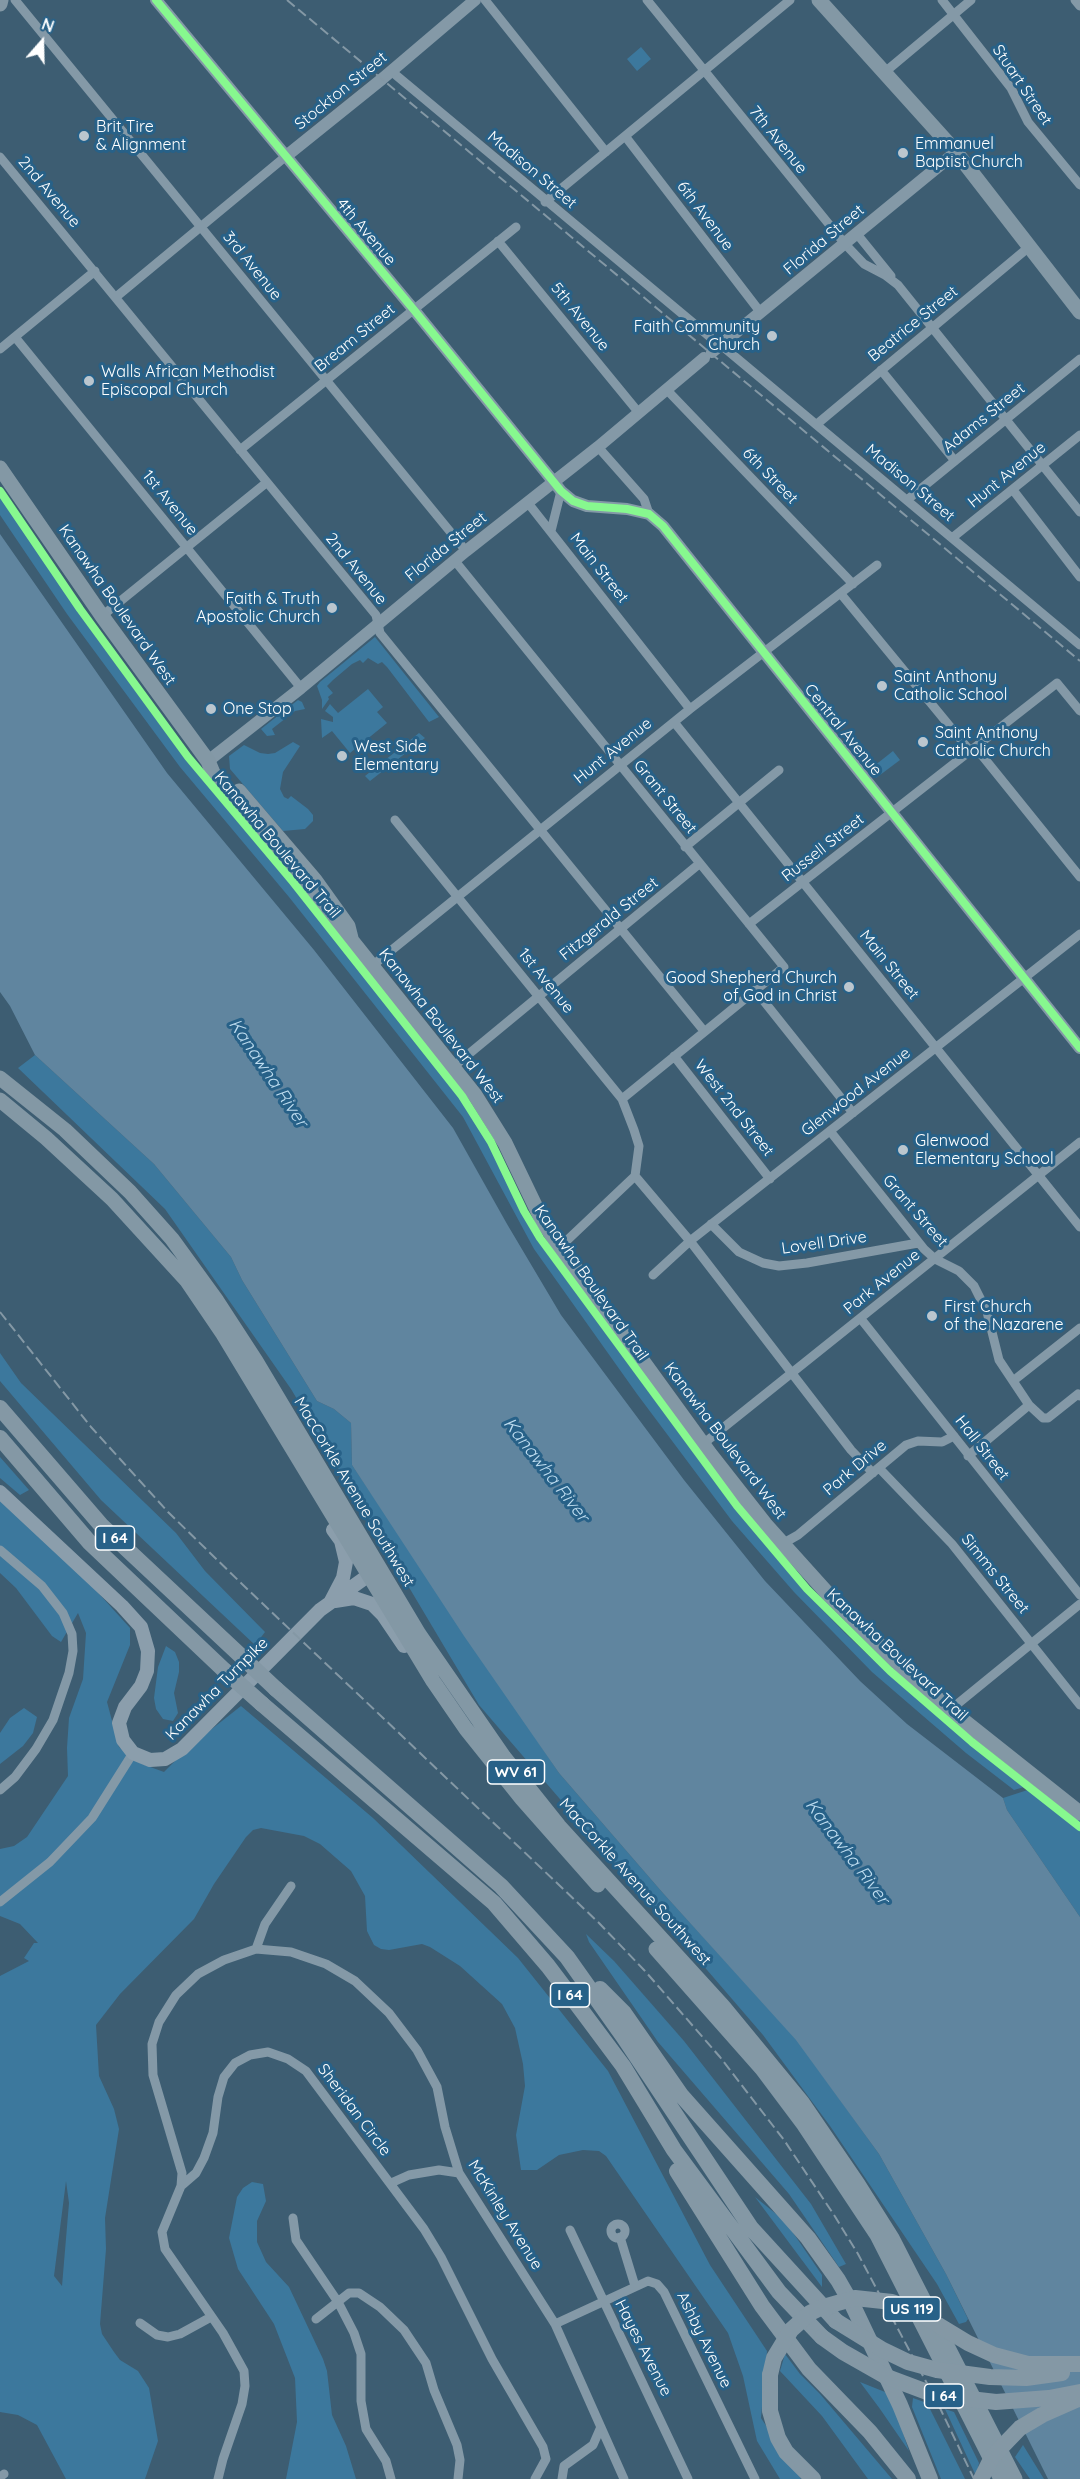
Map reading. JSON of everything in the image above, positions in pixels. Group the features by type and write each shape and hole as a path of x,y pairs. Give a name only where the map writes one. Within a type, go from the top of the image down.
{"highway":[{"name":"I 64","path":"0,1408 101,1525 276,1689 501,1886 567,1957 623,2036 751,2229 836,2321 883,2350 908,2362 937,2370 966,2375 1026,2378 1080,2369"},
{"name":"I 64","path":"0,1438 90,1543 225,1671 494,1904 548,1966 623,2066 674,2150 779,2292 822,2337 887,2377 935,2395 996,2402 1032,2400 1080,2392"},
{"path":"567,1957 624,2013 681,2096 808,2238 838,2280 853,2306 900,2405 930,2479"},
{"path":"623,2066 660,2145 762,2306 809,2369 870,2432 908,2479"},
{"name":"US 119","path":"813,2479 786,2452 778,2438 770,2411 770,2375 774,2358 791,2330 810,2313 820,2308 855,2298 892,2302 912,2309 968,2343 994,2355 1028,2364 1080,2364"},
{"path":"981,2479 992,2457 1020,2428 1042,2415 1080,2399"}],"main road":[{"path":"819,0 956,152 1080,312"},
{"name":"Kanawha Boulevard West","path":"0,468 102,616 208,761 220,769 315,880 348,926 352,940 453,1067 499,1133 542,1220 560,1247 703,1444 782,1544 863,1630 950,1710 1080,1813"},
{"name":"MacCorkle Avenue Southwest","path":"0,1078 65,1130 130,1192 172,1239 217,1301 256,1361 433,1681 466,1729 522,1799 762,2069 804,2125 877,2235 1001,2479"},
{"name":"MacCorkle Avenue Southwest","path":"0,1100 112,1198 188,1281 223,1334 303,1467 374,1571 396,1597 445,1674 511,1766 559,1826 723,2006 808,2111 892,2238 1015,2479"},
{"path":"303,1467 314,1494 345,1553 346,1570 330,1602"},
{"path":"0,1492 122,1606 141,1627 148,1651 147,1671 141,1686 125,1707 119,1723 123,1740 133,1753"},
{"name":"Kanawha Turnpike","path":"133,1753 150,1760 158,1760 174,1755 182,1749 330,1602 374,1571"},
{"path":"330,1602 354,1598 372,1604 383,1615 420,1668 433,1681"}],"street":[{"name":"3rd Avenue","path":"15,0 325,381 466,550"},
{"name":"4th Avenue","path":"156,0 414,310 557,487"},
{"name":"Stockton Street","path":"116,297 474,0"},
{"path":"484,0 606,152"},
{"name":"7th Avenue","path":"647,0 703,72 845,244 864,264 898,285"},
{"path":"545,201 790,0"},
{"name":"Stuart Street","path":"942,0 1011,88 1028,122 1080,185"},
{"path":"885,72 971,0"},
{"path":"1075,0 1080,6"},
{"name":"Madison Street","path":"391,71 545,201 712,348 817,424 1078,640"},
{"name":"6th Avenue","path":"625,136 761,313"},
{"name":"Florida Street","path":"208,761 466,550 528,503 557,487 598,447 712,348 761,313 956,152"},
{"name":"2nd Avenue","path":"0,157 376,615 380,633 704,1031"},
{"path":"1072,175 1080,167"},
{"name":"Bream Street","path":"240,450 516,227"},
{"name":"7th Avenue","path":"857,234 1080,512"},
{"name":"5th Avenue","path":"498,241 639,413"},
{"name":"Beatrice Street","path":"817,424 1029,247"},
{"path":"0,349 95,271"},
{"name":"1st Avenue","path":"15,337 301,687"},
{"name":"Adams Street","path":"907,500 1080,359"},
{"path":"881,370 955,461"},
{"name":"6th Street","path":"666,389 853,584"},
{"name":"Hunt Avenue","path":"952,538 1080,435"},
{"name":"Central Avenue","path":"598,447 644,499 649,514 663,526 1080,1048"},
{"path":"102,616 266,483"},
{"path":"557,487 573,501 587,506 627,509 649,514"},
{"name":"Main Street","path":"551,531 557,487"},
{"path":"1013,490 1080,576"},
{"name":"Main Street","path":"528,503 690,709"},
{"name":"Grant Street","path":"455,561 784,967 755,990"},
{"name":"Hunt Avenue","path":"372,966 540,828 877,565"},
{"path":"841,594 1080,877"},
{"name":"Russell Street","path":"749,924 1057,683 1080,711"},
{"name":"Main Street","path":"674,722 1080,1227"},
{"path":"685,847 737,802 779,770"},
{"name":"1st Avenue","path":"395,820 622,1099 639,1146 635,1176"},
{"name":"Fitzgerald Street","path":"453,1067 699,864"},
{"name":"Glenwood Avenue","path":"653,1275 711,1224 1080,934"},
{"path":"622,1099 755,990 853,1113"},
{"name":"West 2nd Street","path":"674,1056 770,1179"},
{"name":"Grant Street","path":"830,1131 918,1242 935,1259 959,1271 974,1286 987,1312 999,1360 1029,1405"},
{"name":"Park Avenue","path":"703,1444 1080,1142"},
{"path":"560,1247 635,1176 690,1242"},
{"name":"Lovell Drive","path":"711,1224 739,1252 751,1259 779,1266 807,1263 918,1242"},
{"name":"Simms Street","path":"690,1242 851,1450 952,1544 1080,1705"},
{"name":"Hall Street","path":"861,1319 1080,1595"},
{"path":"1013,1382 1080,1328"},
{"path":"968,1456 1029,1405 1043,1418 1048,1418 1078,1394 1080,1396"},
{"name":"Park Drive","path":"782,1544 798,1535 911,1443 942,1442 954,1437"},
{"path":"0,1550 42,1586 63,1614 72,1634 73,1651 69,1673 53,1720 36,1749 15,1777 0,1790"},
{"path":"950,1710 1080,1604"},
{"path":"0,1902 50,1862 92,1818 133,1753"},
{"path":"256,1949 265,1924 291,1886"},
{"name":"McKinley Avenue","path":"181,2186 182,2173 153,2074 152,2044 159,2022 176,1995 198,1974 224,1960 256,1949 291,1952 326,1964 355,1981 390,2013 417,2050 437,2087 445,2127 459,2174 555,2324 624,2479"},
{"name":"Sheridan Circle","path":"218,2479 242,2404 246,2386 244,2371 223,2333 165,2249 162,2232 181,2186 196,2173 204,2158 213,2133 218,2097 224,2077 235,2063 249,2055 268,2052 288,2059 306,2071 424,2229 441,2257 492,2359 543,2446 546,2459"},
{"path":"391,2183 409,2175 439,2170 459,2174"},
{"path":"293,2218 296,2240 338,2302 354,2334 361,2354 361,2401 366,2429 386,2461 391,2479"},
{"name":"Hayes Avenue","path":"570,2230 667,2430 688,2479"},
{"path":"555,2324 635,2286 620,2237"},
{"name":"Ashby Avenue","path":"635,2286 648,2281 657,2284 664,2292 755,2479"},
{"path":"316,2319 349,2293 359,2293 380,2307 404,2330 426,2362 434,2390 457,2445 460,2460 458,2479"},
{"path":"140,2323 157,2335 168,2337 180,2334 211,2318"},
{"path":"562,2479 564,2466 593,2445 600,2429"},
{"path":"535,2479 546,2459 564,2466"}],"shaded area":[{"path":"641,47 651,59 637,71 627,59"},
{"path":"0,497 90,629 185,759 291,884 460,1098 489,1143 521,1212 537,1240 734,1508 805,1592 845,1633 888,1674 1024,1787 1014,1790 966,1753 872,1672 794,1592 732,1521 637,1394 534,1249 463,1117 289,897 180,767 67,614 0,515"},
{"path":"375,637 439,717 429,722 387,667 382,662 378,664 368,658 363,663 360,660 352,664 327,686 333,693 328,697 322,709 322,700 317,686"},
{"path":"368,689 383,707 377,712 387,723 350,753 332,731 322,738 321,719 333,722 333,717 325,711 330,704 338,713"},
{"path":"298,700 302,702 305,709 295,711 272,729 275,735 267,736 261,729"},
{"path":"419,733 425,738 370,781 365,776"},
{"path":"293,742 300,746 283,772 280,789 284,797 288,799 291,796 308,809 313,815 313,821 305,829 283,831 230,769 229,756 244,745 260,753 268,754 275,753"},
{"path":"893,751 900,760 876,778 869,770"},
{"path":"35,1055 154,1164 231,1257 242,1280 317,1401 334,1409 351,1423 352,1465 559,1773 662,1892 797,2040 879,2154 946,2274 968,2319 966,2322 959,2324 937,2284 830,2126 763,2035 479,1705 291,1389 165,1209 18,1068"},
{"path":"0,1353 21,1383 176,1533 205,1571 265,1632 255,1645 101,1500 0,1381"},
{"path":"0,1457 29,1490 20,1495 0,1478"},
{"path":"0,1501 73,1565 130,1628 130,1645 107,1702 119,1747 142,1764 164,1772 189,1747 241,1706 373,1818 518,1958 608,2071 710,2265 767,2351 761,2418 801,2479 780,2479 757,2441 743,2376 728,2333 606,2156 599,2151 583,2150 559,2155 537,2170 521,2170 516,2135 525,2086 523,2064 515,2028 502,2004 460,1966 430,1947 422,1944 389,1950 374,1945 367,1931 365,1896 351,1871 320,1844 304,1836 261,1828 253,1830 246,1837 214,1884 194,1919 120,1994 96,2025 99,2076 114,2109 119,2129 105,2218 106,2249 100,2324 102,2334 120,2360 138,2371 149,2388 158,2441 145,2479 66,2479 37,2425 18,2415 0,2412 0,1976 29,1961 24,1958 34,1943 38,1943 20,1924 0,1916 0,1849 14,1846 27,1837 68,1776 69,1718 83,1679 86,1633 78,1613 61,1642 52,1636 16,1588 0,1573","holes":["66,2181 69,2203 62,2286 54,2276"]},
{"path":"166,1646 175,1652 179,1662 174,1693 178,1713 173,1721 163,1719 156,1709 154,1698 158,1667"},
{"path":"24,1708 37,1717 33,1733 23,1746 0,1764 0,1733 10,1718"},
{"path":"1043,1785 1080,1813 1080,1917 1007,1810 1003,1798"},
{"path":"586,1934 614,1961 684,2041 811,2204 846,2264 839,2267 789,2194 658,2042 589,1942"},
{"path":"252,2182 263,2184 266,2201 257,2221 257,2242 266,2262 289,2287 323,2359 327,2371 332,2415 346,2446 356,2479 286,2479 297,2422 295,2378 274,2324 238,2269 229,2238 237,2197 243,2188"},
{"path":"755,2197 785,2221 822,2275 822,2287"},
{"path":"785,2354 892,2479 868,2479 822,2416 780,2371"},
{"path":"860,2382 890,2394 909,2451 880,2409"},
{"path":"913,2398 927,2403 965,2479 941,2479 912,2407"},
{"path":"945,2409 954,2412 979,2463 976,2476"},
{"path":"1023,2445 1044,2479 1030,2479 1015,2457"}],"water":[{"name":"Kanawha River","path":"0,534 167,773 314,950 453,1128 561,1315 684,1480 765,1581 860,1681 907,1724 1003,1798 1007,1810 1080,1917 1080,2479 1048,2479 946,2274 879,2154 796,2040 662,1892 559,1773 464,1636 352,1465 351,1423 334,1409 317,1401 242,1280 231,1257 154,1164 35,1055 10,1006 0,992"}],"railway":[{"path":"287,0 1080,661"},
{"path":"0,1312 91,1427 168,1512 599,1923 645,1971 720,2057 784,2140 858,2254 939,2406 974,2479"}],"cycle path":[{"path":"156,0 561,491 573,501 587,506 627,509 649,514 663,526 1080,1048"},
{"name":"Kanawha Boulevard Trail","path":"0,491 80,609 188,757 293,882 462,1096 491,1142 524,1211 540,1238 737,1506 807,1589 890,1671 972,1742 1080,1827"}],"place":[{"name":"Brit Tire & Alignment","path":"84,136"},
{"name":"Emmanuel Baptist Church","path":"903,153"},
{"name":"Faith Community Church","path":"772,336"},
{"name":"Walls African Methodist Episcopal Church","path":"89,381"},
{"name":"Faith & Truth Apostolic Church","path":"332,608"},
{"name":"Saint Anthony Catholic School","path":"882,686"},
{"name":"One Stop","path":"211,709"},
{"name":"Saint Anthony Catholic Church","path":"923,742"},
{"name":"West Side Elementary","path":"342,756"},
{"name":"Good Shepherd Church of God in Christ","path":"849,987"},
{"name":"Glenwood Elementary School","path":"903,1150"},
{"name":"First Church of the Nazarene","path":"932,1316"}]}
